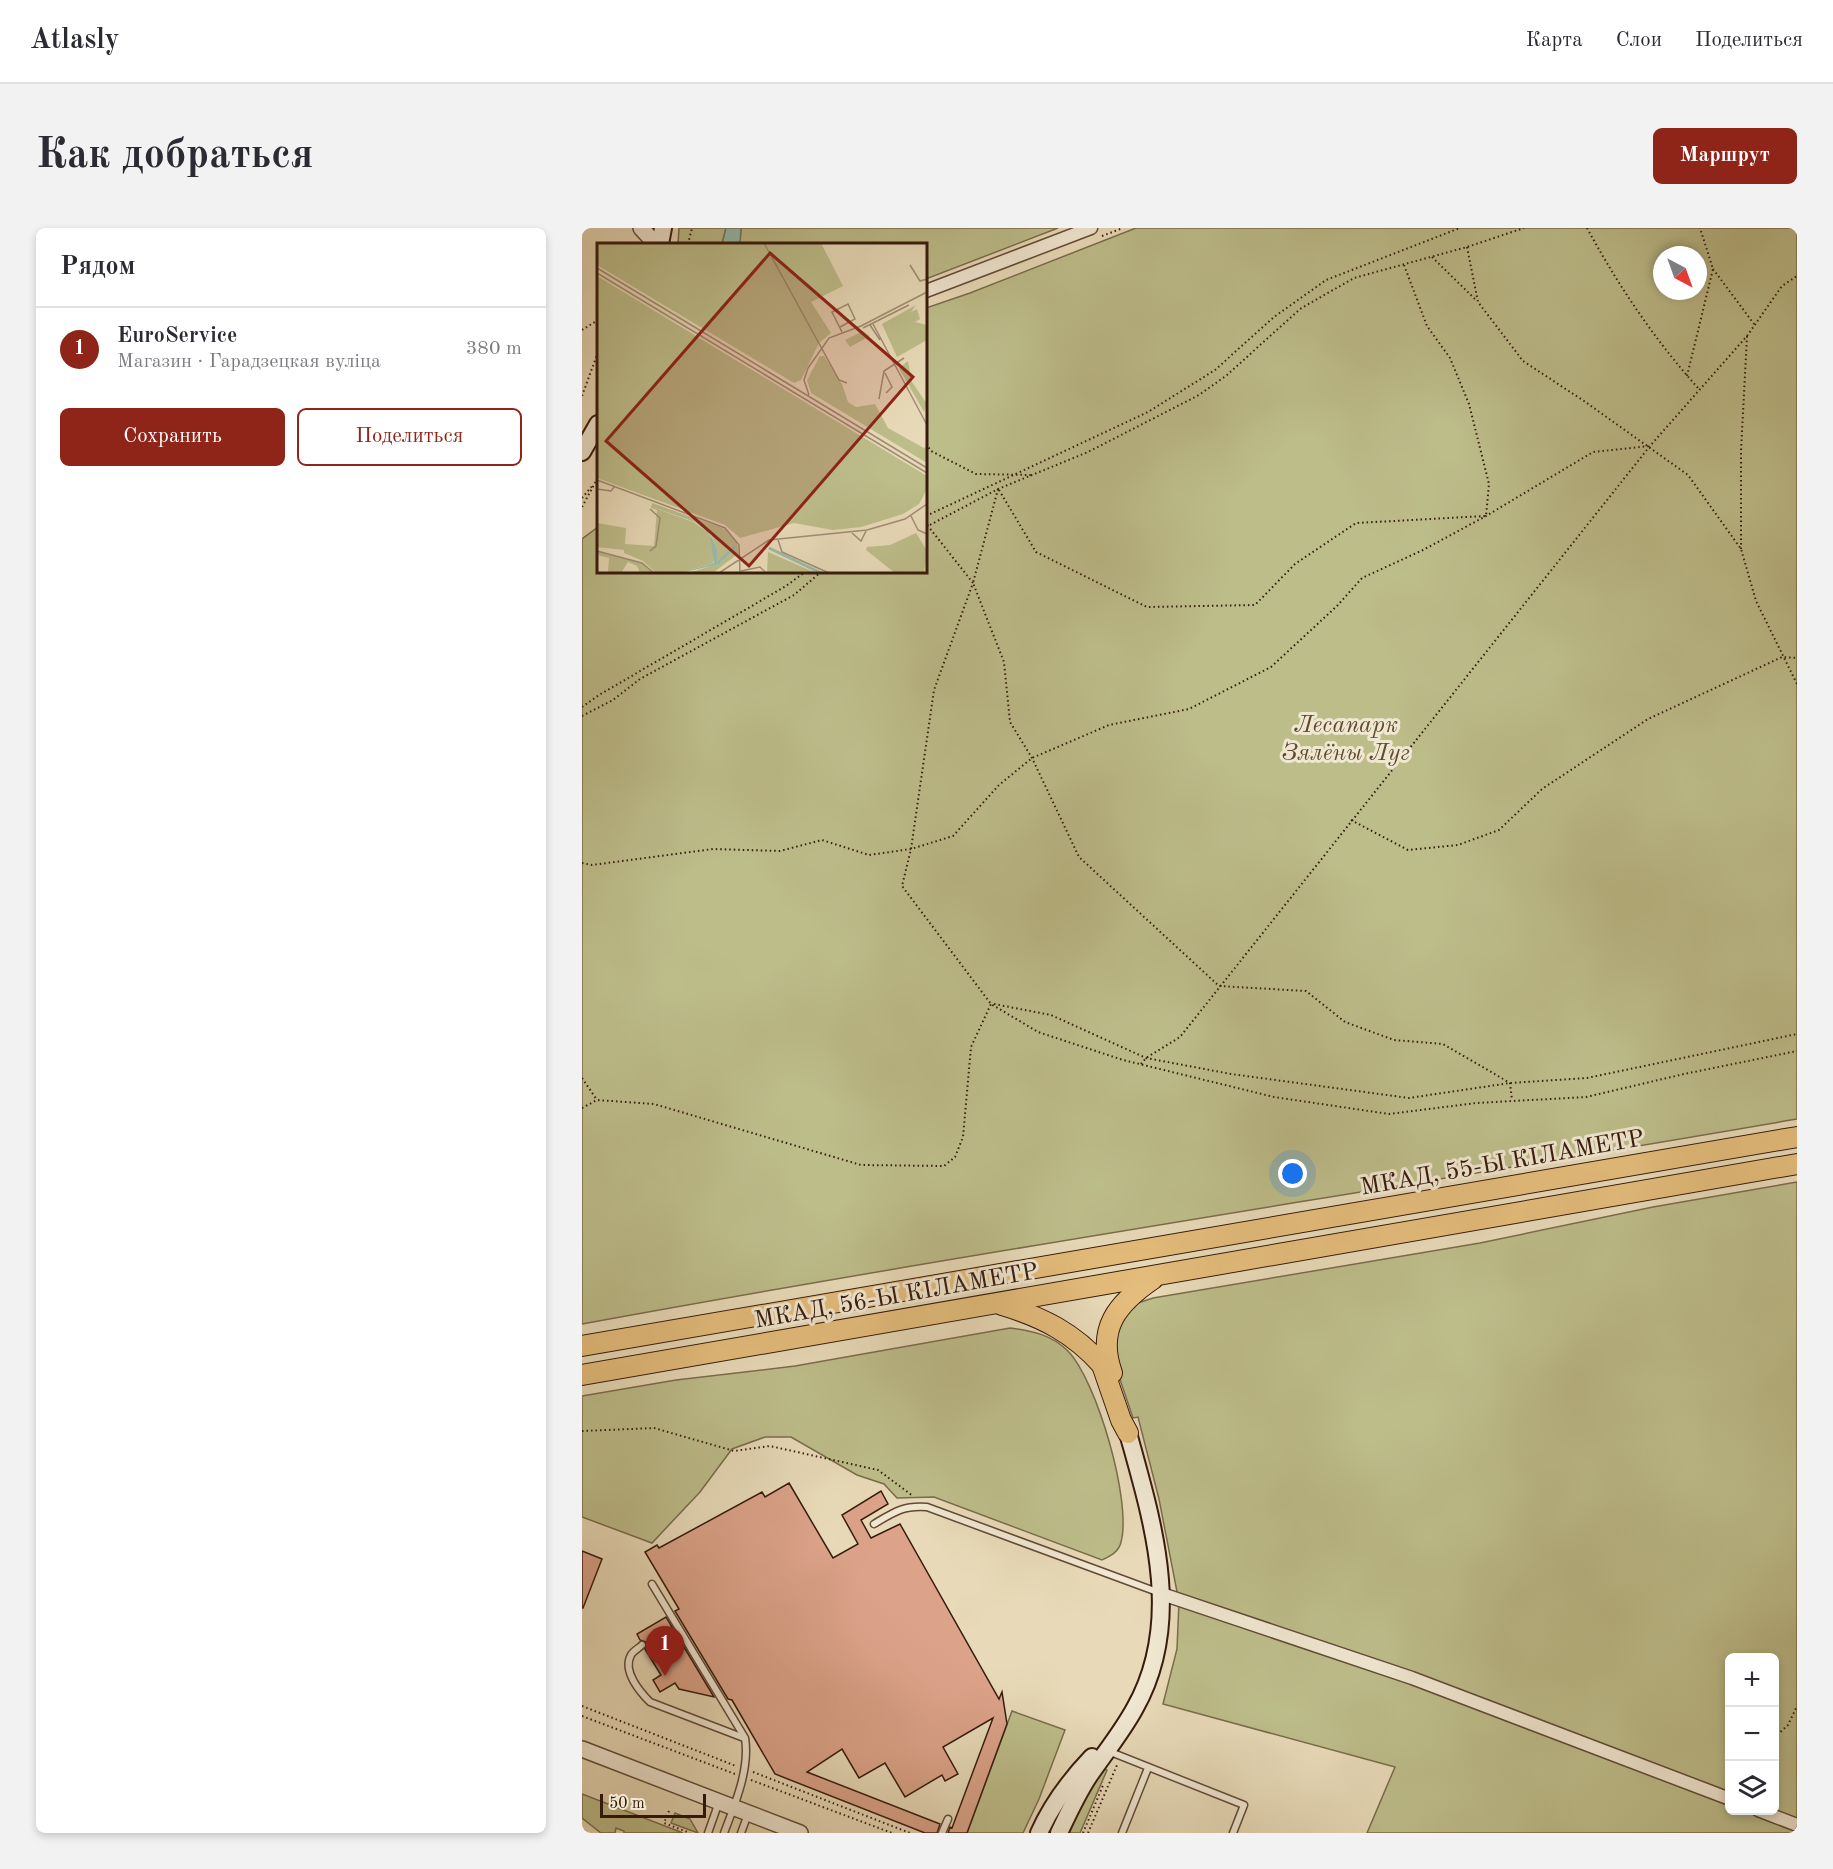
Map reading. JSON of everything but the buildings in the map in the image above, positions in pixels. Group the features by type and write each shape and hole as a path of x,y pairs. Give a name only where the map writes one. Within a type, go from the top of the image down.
{"highway":[{"name":"МКАД, 55-Ы КІЛАМЕТР","path":"1215,1237 1797,1137"},
{"name":"МКАД, 56-Ы КІЛАМЕТР","path":"582,1375 1797,1164"},
{"name":"МКАД, 56-Ы КІЛАМЕТР","path":"582,1346 1215,1237"},
{"path":"1128,1433 1128,1419 1107,1358 1107,1339 1113,1316 1125,1301 1131,1294 1160,1274"},
{"path":"996,1304 1033,1314 1057,1327 1096,1358 1102,1365 1121,1420 1128,1433"}],"main road":[{"path":"658,243 663,228"},
{"path":"582,452 597,426"},
{"path":"1059,1833 1076,1798 1110,1752 1141,1697 1152,1670 1161,1627 1162,1594 1147,1499 1128,1433"},
{"path":"1039,1833 1056,1800 1074,1776 1110,1752"}],"street":[{"path":"641,228 657,243"},
{"path":"927,291 1091,228"},
{"path":"1162,1594 1412,1678 1725,1797"},
{"path":"582,1749 800,1833"},
{"path":"1770,1815 1797,1826"}],"lane":[{"path":"874,1524 893,1512 910,1506 927,1507 1162,1594"},
{"path":"652,1584 745,1738 747,1754 734,1807 724,1833"},
{"path":"669,1629 677,1625"},
{"path":"642,1645 631,1654 629,1664 640,1693 650,1702 745,1738"},
{"path":"1110,1752 1244,1805 1233,1833"},
{"path":"1122,1833 1148,1768"},
{"path":"708,1833 734,1807"},
{"path":"734,1807 741,1833"},
{"path":"942,1833 948,1819"}],"path":[{"path":"688,243 692,228"},
{"path":"927,516 1148,412 1215,370 1274,317 1326,280 1460,228"},
{"path":"1510,1083 1443,1044 1394,1040 1345,1022 1306,991 1219,986 1079,857 1032,758 1010,722 1004,662 973,583 927,527 998,489 1088,452 1199,394 1227,375 1300,309 1354,278 1467,247 1524,228"},
{"path":"1587,228 1612,273 1672,359 1699,388"},
{"path":"1700,228 1713,268 1755,325"},
{"path":"1467,247 1478,302"},
{"path":"1432,257 1478,302 1523,362 1650,446 1688,475 1741,549"},
{"path":"1404,265 1427,326 1450,358 1469,404 1489,484 1486,516"},
{"path":"1687,376 1713,268"},
{"path":"1140,1064 1180,1037 1650,446 1747,336 1782,286 1797,276"},
{"path":"582,330 597,321"},
{"path":"1747,336 1741,451 1741,549 1756,601 1797,684"},
{"path":"582,396 597,355"},
{"path":"927,445 931,451 976,474 1034,475"},
{"path":"582,863 592,865 713,849 780,851 822,840 869,855 911,849 953,836 999,785 1032,758 1109,725 1189,709 1271,667 1337,606 1362,578 1423,550 1486,516 1593,452 1650,446"},
{"path":"582,498 597,480"},
{"path":"582,507 597,480"},
{"path":"998,489 1036,552 1147,607 1255,605 1295,564 1356,523 1486,516"},
{"path":"998,489 973,583 934,690 911,849 902,886 992,1004 1038,1032 1140,1064 1274,1097 1389,1114 1476,1103 1586,1097 1797,1051"},
{"path":"582,707 786,586 804,573"},
{"path":"582,716 613,700 640,679 794,595 820,573"},
{"path":"1351,820 1408,850 1458,845 1499,830 1542,789 1648,719 1782,657 1797,658"},
{"path":"992,1004 1051,1014 1146,1058 1231,1074 1408,1098 1510,1083 1587,1078 1797,1034"},
{"path":"582,1108 597,1100 654,1104 861,1165 944,1166 955,1157 963,1137 972,1047 992,1004"},
{"path":"582,1078 597,1100"},
{"path":"1510,1083 1512,1101"},
{"path":"582,1431 654,1428 734,1451 770,1446 878,1470 927,1507"},
{"path":"1779,1733 1788,1725 1797,1706"},
{"path":"690,1757 694,1749"},
{"path":"1088,1833 1110,1752"},
{"path":"669,1810 664,1823 690,1833"}],"green space":[{"path":"679,228 726,228 722,243 678,243"},
{"path":"741,228 1058,228 927,279 927,243 740,243"},
{"name":"Лесапарк Зялёны Луг","path":"1136,228 1797,228 1797,1119 885,1271 582,1324 582,539 597,528 597,573 927,573 927,308"},
{"path":"1797,1182 1797,1833 1367,1833 1395,1767 1163,1704 1177,1649 1179,1602 1159,1499 1138,1417 1133,1418 1109,1347 1118,1322 1132,1305 1153,1298 1480,1243 1653,1207"},
{"path":"1010,1328 1042,1335 1062,1346 1079,1366 1090,1388 1110,1443 1117,1472 1123,1524 1120,1545 1114,1553 1102,1560 934,1497 897,1498 884,1484 857,1475 791,1437 765,1437 732,1449 700,1492 652,1543 582,1517 582,1396 676,1380 795,1366"},
{"path":"1012,1711 1065,1730 1039,1799 1023,1833 967,1833"},
{"path":"1105,1769 1107,1770 1080,1833 1065,1833 1088,1791"},
{"path":"582,1794 683,1833 624,1833 616,1828 615,1833 601,1833 582,1818"},
{"path":"675,1813 690,1819 698,1833 671,1823"}],"shaded area":[{"path":"726,228 741,228 740,243 722,243"}],"place":[{"name":"EuroService","path":"665,1676"}]}
